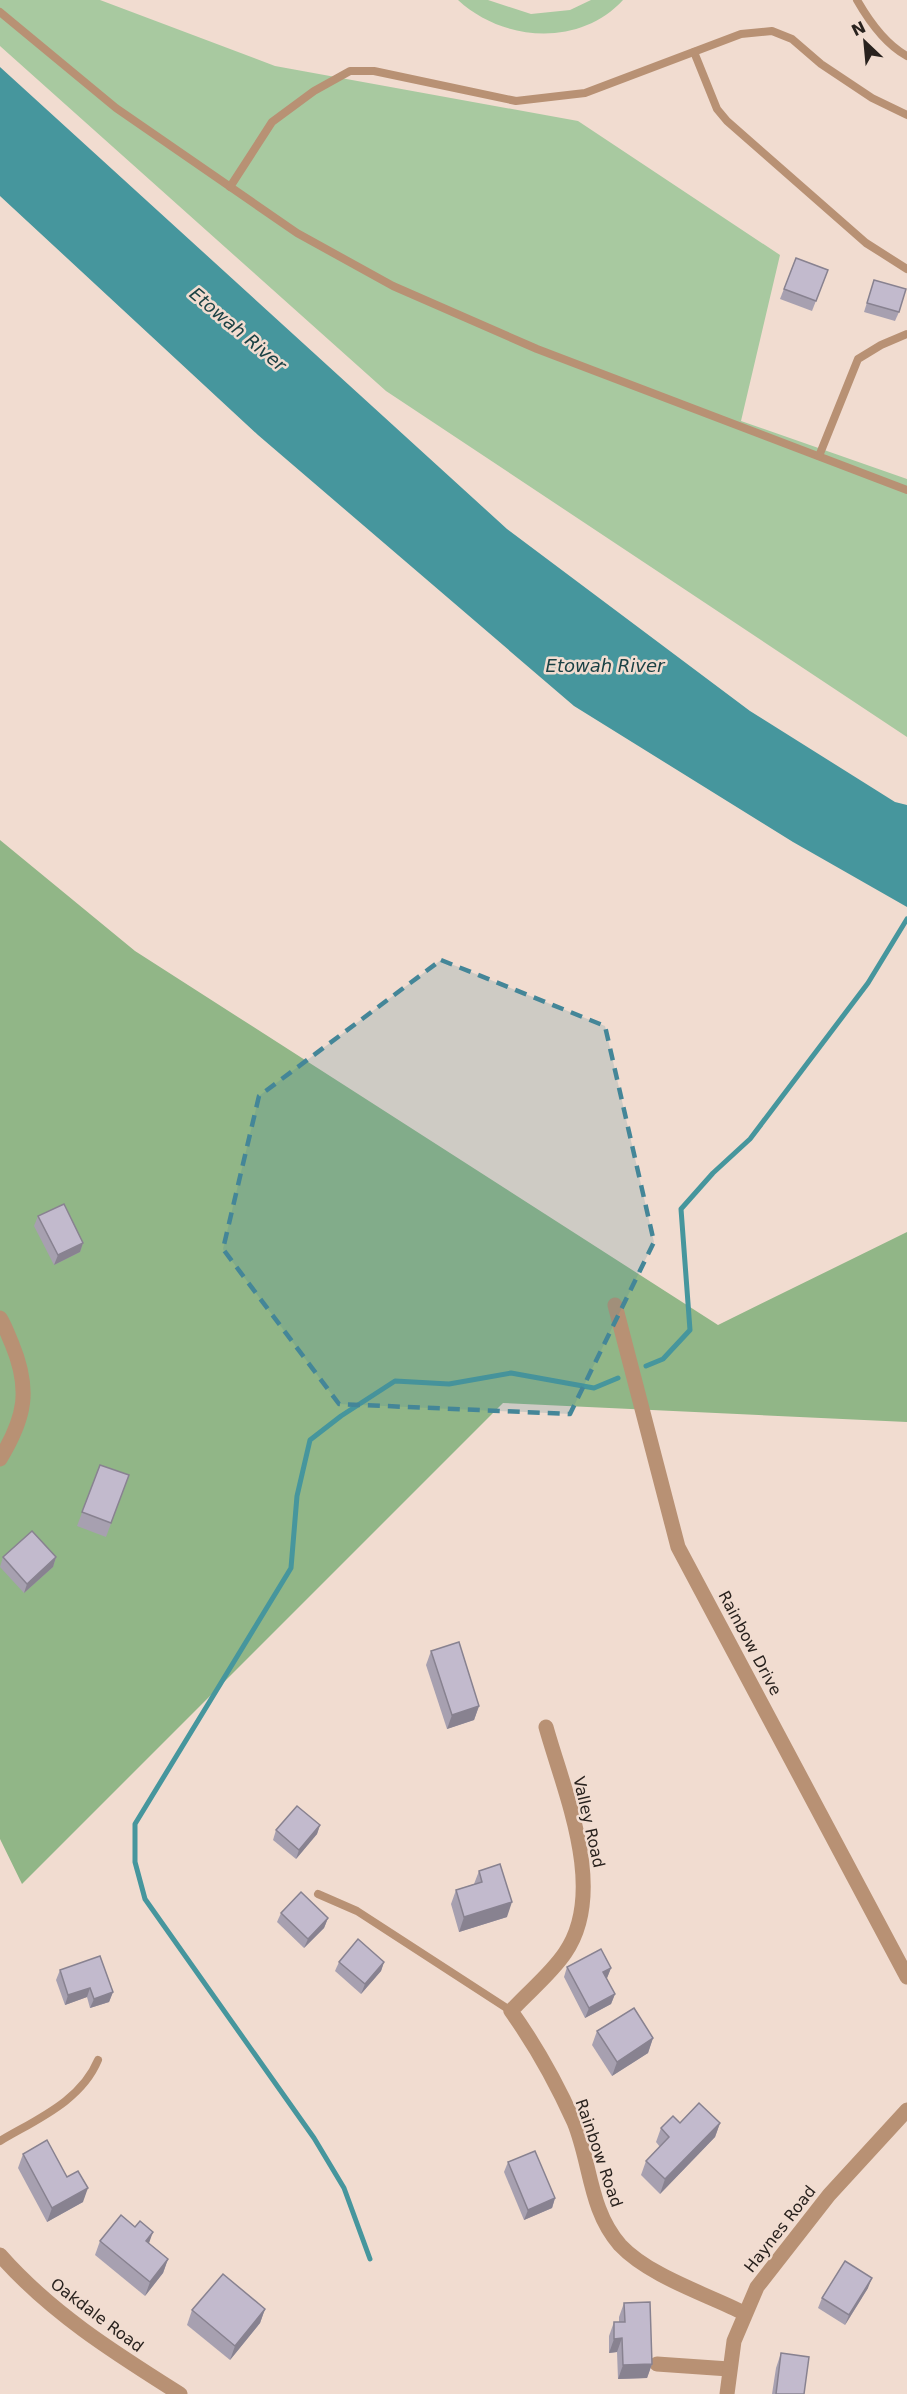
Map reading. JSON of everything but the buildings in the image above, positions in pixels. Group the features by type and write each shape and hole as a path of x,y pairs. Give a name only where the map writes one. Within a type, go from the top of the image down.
{"street":[{"name":"Rainbow Drive","path":"615,1305 678,1547 907,1977"},
{"path":"0,1318 18,1359 24,1381 23,1408 14,1436 0,1459"},
{"name":"Valley Road","path":"512,2011 565,1953 580,1918 585,1892 578,1845 546,1727"},
{"name":"Rainbow Road","path":"512,2011 541,2054 574,2122 595,2203 621,2246 652,2269 744,2313"},
{"name":"Haynes Road","path":"727,2394 734,2341 757,2287 788,2244 907,2110"},
{"name":"Oakdale Road","path":"0,2255 24,2282 73,2323 180,2394"},
{"path":"657,2364 729,2369"}],"lane":[{"path":"857,0 868,19 897,51 907,56"},
{"path":"0,12 117,108 230,187 297,233 393,286 537,349 907,490"},
{"path":"230,187 272,122 314,91 350,71 374,71 516,101 585,93 741,34 772,31 792,39 830,70 873,98 907,115"},
{"path":"694,52 717,109 728,121 866,243 907,269"},
{"path":"819,456 858,359 881,345 907,334"},
{"path":"318,1894 357,1911 512,2011"},
{"path":"0,2141 77,2092 90,2078 98,2060"}],"highlighted area":[{"path":"441,960 605,1026 654,1242 570,1414 339,1404 223,1249 259,1096"}],"green space":[{"path":"0,0 100,0 275,66 578,121 780,255 741,421 907,479 907,737 386,391 0,46"},
{"path":"458,0 488,0 531,14 570,10 591,0 623,0 605,15 585,26 563,32 540,33 518,31 496,24 476,14"},
{"path":"0,840 135,951 718,1325 907,1232 907,1422 503,1403 22,1884 0,1839"}],"water":[{"name":"Etowah River","path":"0,67 507,529 750,711 895,802 907,805 907,907 793,842 574,706 258,435 0,196"}],"waterway":[{"path":"646,1366 663,1359 690,1330 681,1209 713,1173 750,1139 868,983 907,919"},
{"path":"370,2259 344,2188 314,2138 145,1899 135,1862 135,1824 291,1568 297,1496 310,1440 341,1416 395,1381 449,1384 511,1373 594,1388 618,1378"}]}
